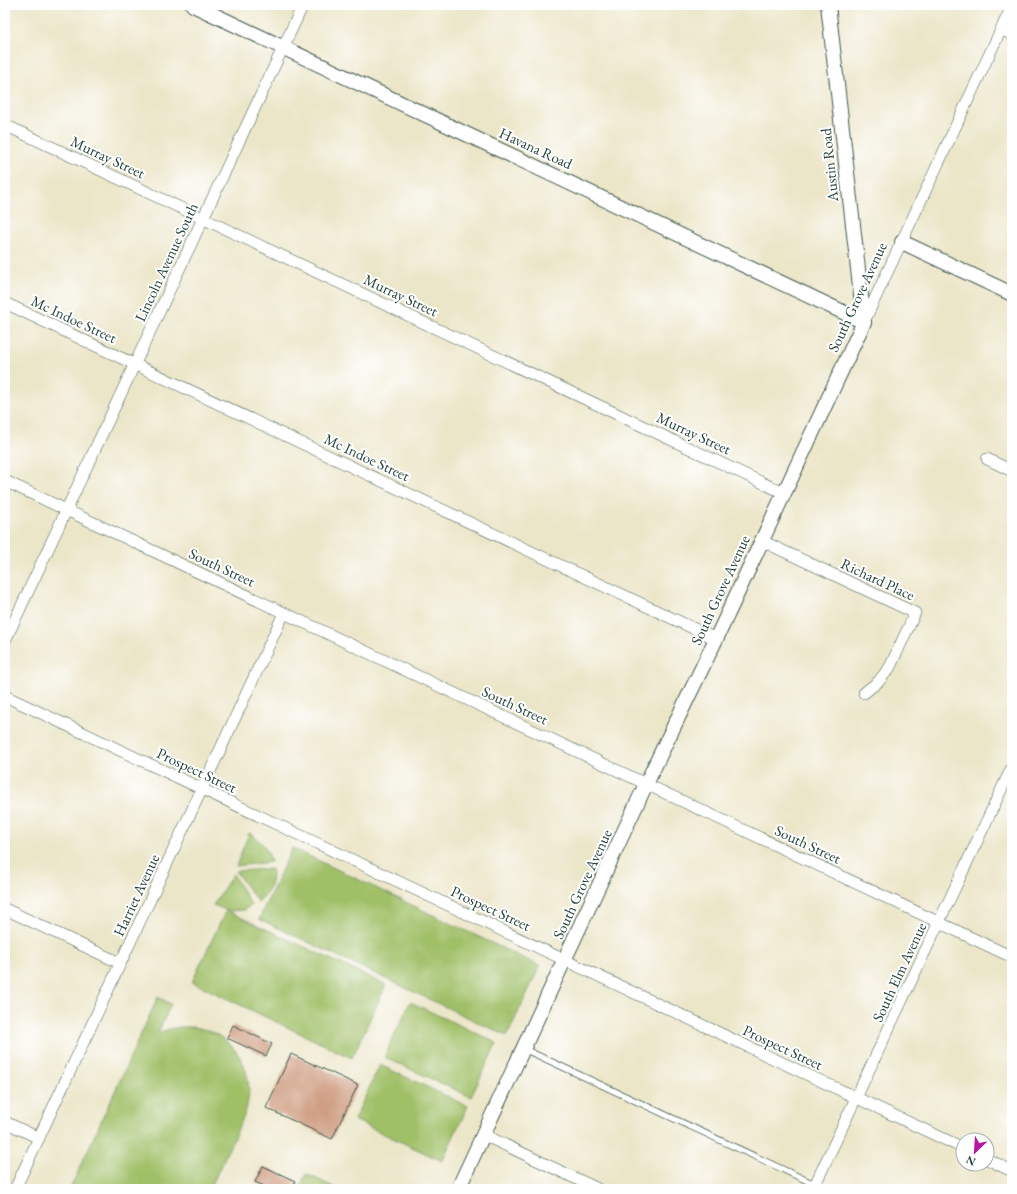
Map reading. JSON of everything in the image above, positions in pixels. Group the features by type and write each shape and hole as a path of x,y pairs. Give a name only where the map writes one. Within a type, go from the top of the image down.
{"street":[{"name":"Havana Road","path":"193,5 864,322"},
{"name":"Lincoln Avenue South","path":"5,641 303,5"},
{"name":"Austin Road","path":"828,5 864,322"},
{"name":"South Grove Avenue","path":"458,1189 566,960 646,784 716,639 1012,6"},
{"path":"1001,29 1012,34"},
{"name":"Murray Street","path":"5,125 784,492"},
{"path":"902,242 1012,294"},
{"name":"Mc Indoe Street","path":"5,302 716,639"},
{"path":"986,459 1012,471"},
{"name":"South Street","path":"5,481 1012,957"},
{"name":"Richard Place","path":"762,540 915,613 890,667 879,681 864,693"},
{"name":"Harriet Avenue","path":"15,1189 284,613"},
{"name":"Prospect Street","path":"5,696 955,1144"},
{"name":"South Elm Avenue","path":"818,1188 856,1098 1012,767"},
{"path":"5,909 120,963"},
{"path":"5,1122 39,1138"},
{"path":"484,1135 598,1189"},
{"path":"995,1163 1012,1171"}],"lane":[{"path":"524,1049 818,1188"}],"green space":[{"path":"249,833 263,845 268,852 271,862 236,866"},
{"path":"292,848 540,966 507,1036 259,919"},
{"path":"272,869 272,880 270,887 258,902 235,871"},
{"path":"233,874 251,905 244,910 227,911 386,985 352,1058 192,982 226,910 213,905"},
{"path":"158,997 171,1004 158,1033 178,1027 198,1028 215,1034 230,1044 241,1058 247,1076 249,1095 244,1116 210,1189 70,1189"},
{"path":"410,1002 497,1043 471,1097 384,1057"},
{"path":"380,1065 468,1106 442,1161 354,1120"},
{"path":"306,1174 338,1189 299,1189"}],"building":[{"path":"233,1025 272,1044 266,1056 227,1038"},
{"path":"291,1054 358,1085 332,1139 266,1108"},
{"path":"263,1166 295,1181 291,1189 271,1189 255,1182"}]}
